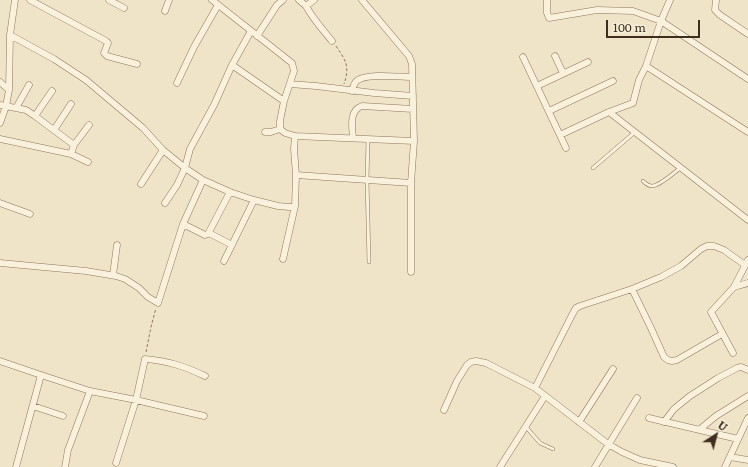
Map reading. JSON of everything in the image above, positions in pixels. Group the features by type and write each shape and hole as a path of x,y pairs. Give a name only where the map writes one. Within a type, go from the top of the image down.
{"street":[{"path":"0,123 3,106 9,90 10,35 15,0"},
{"path":"30,0 106,41 108,43 104,53 107,56 137,64"},
{"path":"109,0 124,8"},
{"path":"165,11 169,0"},
{"path":"212,0 292,62 294,71 284,102 280,129"},
{"path":"257,36 277,5 283,0"},
{"path":"299,0 306,6 310,14 332,41"},
{"path":"306,6 314,0"},
{"path":"362,0 409,56 412,64 414,141 411,183 411,272"},
{"path":"547,0 546,13 549,18 597,10 633,11 661,21 748,79"},
{"path":"560,136 609,112 634,103 639,80 646,66 661,21 670,0"},
{"path":"716,0 715,10 748,34"},
{"path":"177,84 194,47 218,5"},
{"path":"165,203 177,185 185,168 190,149 251,31"},
{"path":"10,35 54,59 86,80 143,128 163,150 203,180 230,192 254,200 278,206 295,206"},
{"path":"555,56 563,73"},
{"path":"523,57 566,148"},
{"path":"537,86 588,62"},
{"path":"232,66 284,102"},
{"path":"646,66 748,132"},
{"path":"352,90 355,83 364,77 412,77"},
{"path":"549,111 613,81"},
{"path":"0,82 9,90"},
{"path":"290,84 413,96"},
{"path":"16,108 29,85"},
{"path":"35,116 52,91"},
{"path":"54,130 71,104"},
{"path":"3,106 26,110 74,145"},
{"path":"353,138 352,121 357,107 413,109"},
{"path":"609,112 748,220"},
{"path":"71,154 74,145 89,125"},
{"path":"265,132 280,129"},
{"path":"280,129 285,133 295,136 414,141"},
{"path":"283,259 295,206 295,136"},
{"path":"0,139 71,154 88,162"},
{"path":"141,184 163,150"},
{"path":"296,175 411,183"},
{"path":"0,263 113,275 125,279 158,303 183,224 203,180"},
{"path":"209,233 230,192"},
{"path":"224,261 254,200"},
{"path":"0,203 30,214"},
{"path":"183,224 205,235 209,233 232,245"},
{"path":"113,275 117,245"},
{"path":"535,388 576,308 632,289 661,277 681,266 701,249 707,246 714,246 724,250 747,263 734,287 711,312 733,353"},
{"path":"734,287 748,283"},
{"path":"632,289 661,352 668,360 677,360 722,334"},
{"path":"116,463 136,400 145,358 178,365 205,376"},
{"path":"0,361 41,376 90,391 204,416"},
{"path":"444,410 457,381 467,365 476,361 486,363 535,388 608,444 622,452 640,460 673,467"},
{"path":"664,422 674,409 690,396 718,378 737,368 741,367 748,370"},
{"path":"579,422 613,369"},
{"path":"16,467 41,376"},
{"path":"65,467 68,450 90,391"},
{"path":"500,467 545,396"},
{"path":"699,430 716,416 748,396"},
{"path":"595,467 637,398"},
{"path":"33,406 64,416"},
{"path":"649,418 738,439"},
{"path":"725,467 748,418"},
{"path":"730,457 748,460"},
{"path":"636,467 640,460"}],"lane":[{"path":"593,168 635,132"},
{"path":"368,139 367,180 369,262"},
{"path":"643,181 650,186 656,185 680,168"},
{"path":"526,427 540,443 553,449"}],"path":[{"path":"332,41 347,65 343,89"},
{"path":"145,358 151,327 158,303"}]}
